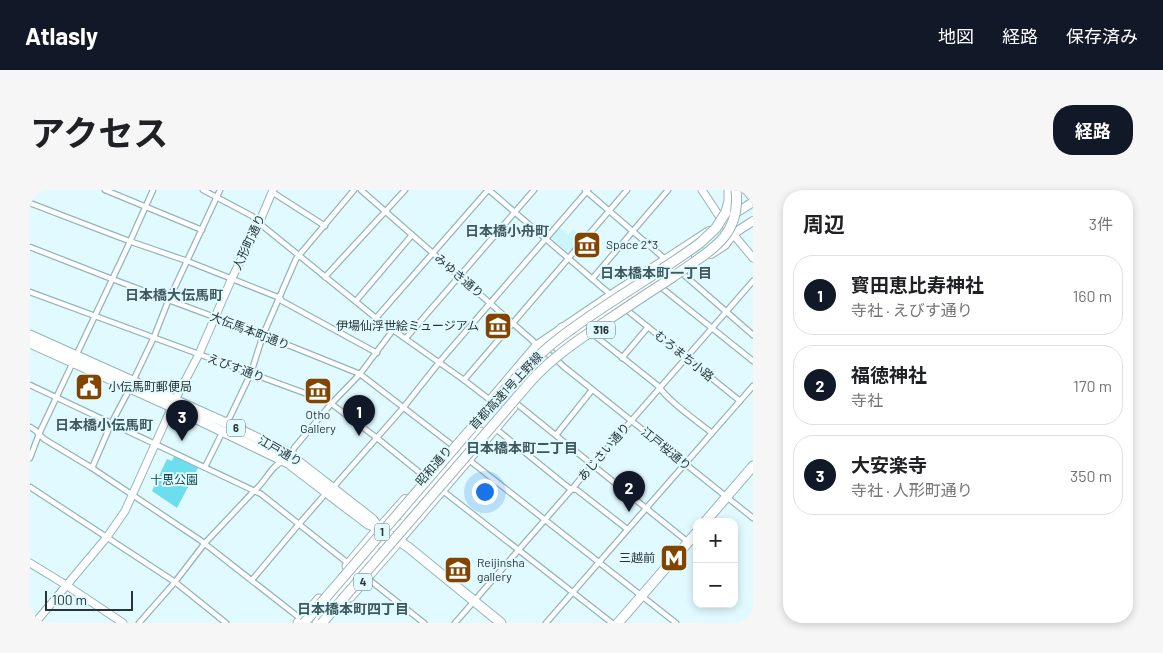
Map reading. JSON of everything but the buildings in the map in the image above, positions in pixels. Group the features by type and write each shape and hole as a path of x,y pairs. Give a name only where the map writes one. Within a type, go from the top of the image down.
{"highway":[{"name":"首都高速1号上野線","path":"304,622 500,395 526,368 557,340 700,243 716,228 726,212 729,190"},
{"name":"首都高速1号上野線","path":"322,623 556,356 610,314 705,254 720,241 728,231 734,218 737,206 736,190"},
{"path":"747,190 753,197"},
{"path":"466,457 480,432 532,371 552,352 610,314 704,245 719,228 726,212"},
{"path":"562,328 582,324 610,314"},
{"name":"江戸通り","path":"30,335 74,359"},
{"name":"江戸通り","path":"30,343 74,359 286,452 291,460 330,490 372,518 379,528 408,547 501,623"},
{"path":"478,414 459,450 404,517 466,457 478,441 496,429"},
{"path":"708,518 753,466"},
{"path":"379,528 395,527 408,523 420,516"},
{"name":"昭和通り","path":"304,622 379,528"},
{"path":"618,623 693,536"},
{"path":"351,561 382,541 399,541"},
{"name":"昭和通り","path":"327,623 399,541"},
{"path":"304,622 319,612 374,551 317,623"}],"main road":[{"name":"昭和通り","path":"379,528 425,477 536,346 750,204"},
{"name":"316","path":"496,429 543,373 557,360 725,245 733,234 753,221"},
{"name":"昭和通り","path":"399,541 442,491 466,457"}],"street":[{"path":"105,190 202,230"},
{"path":"30,458 32,448 153,190"},
{"path":"203,190 252,216 259,224 376,318 490,400"},
{"path":"92,468 111,424 154,337 220,190"},
{"path":"205,467 223,426 229,419 251,373 263,335 298,255 325,226 354,190"},
{"name":"みゆき通り","path":"361,190 533,341 536,346 557,360"},
{"path":"325,277 405,190"},
{"path":"376,318 488,190 611,295"},
{"path":"406,338 534,190"},
{"path":"252,580 299,524 403,408 439,363 587,190 665,259"},
{"path":"464,380 627,190"},
{"path":"592,279 668,190"},
{"path":"702,190 723,222 753,258"},
{"path":"273,191 325,226"},
{"name":"人形町通り","path":"34,621 107,537 125,511 273,191"},
{"path":"30,203 232,278 280,298 282,301 377,353"},
{"path":"356,301 412,235"},
{"name":"大伝馬本町通り","path":"30,248 263,335 360,374 452,445"},
{"path":"683,274 753,335"},
{"name":"あじさい通り","path":"455,623 753,281"},
{"path":"662,288 753,362"},
{"name":"えびす通り","path":"30,292 331,404 425,477"},
{"name":"むろまち小路","path":"628,311 740,401"},
{"path":"622,358 648,327"},
{"path":"139,623 205,544 258,488 277,464 291,460 294,448 331,404 360,374 394,330"},
{"path":"594,335 712,433"},
{"name":"江戸桜通り","path":"557,360 753,518"},
{"path":"30,386 260,494 351,561"},
{"path":"546,623 753,386"},
{"path":"556,435 592,390"},
{"path":"517,404 688,542"},
{"path":"30,427 44,439 92,468 205,544 304,622"},
{"path":"496,429 569,488 577,490 627,529"},
{"path":"466,457 676,623"},
{"path":"30,487 175,582 226,623"},
{"path":"442,491 612,623"},
{"path":"30,563 123,623"},
{"path":"367,578 424,623"}],"shaded area":[{"path":"560,228 568,235 573,230 582,238 570,252 567,252 552,237"}],"green space":[{"name":"十思公園","path":"174,456 198,468 177,508 152,491 167,459 172,461"}],"tunnel":[{"path":"376,552 402,522"}],"place":[{"name":"Space 2*3","path":"587,245"},
{"name":"伊場仙浮世絵ミュージアム","path":"498,326"},
{"name":"小伝馬町郵便局","path":"89,387"},
{"name":"Otho Gallery","path":"318,391"},
{"name":"寳田恵比寿神社","path":"359,436"},
{"name":"大安楽寺","path":"182,441"},
{"name":"福徳神社","path":"629,512"},
{"name":"三越前","path":"674,558"},
{"name":"Reijinsha gallery","path":"458,570"}],"district":[{"name":"日本橋小舟町","path":"507,231"},
{"name":"日本橋本町一丁目","path":"656,273"},
{"name":"日本橋大伝馬町","path":"174,295"},
{"name":"日本橋小伝馬町","path":"104,425"},
{"name":"日本橋本町二丁目","path":"522,448"},
{"name":"日本橋本町四丁目","path":"353,609"}]}
